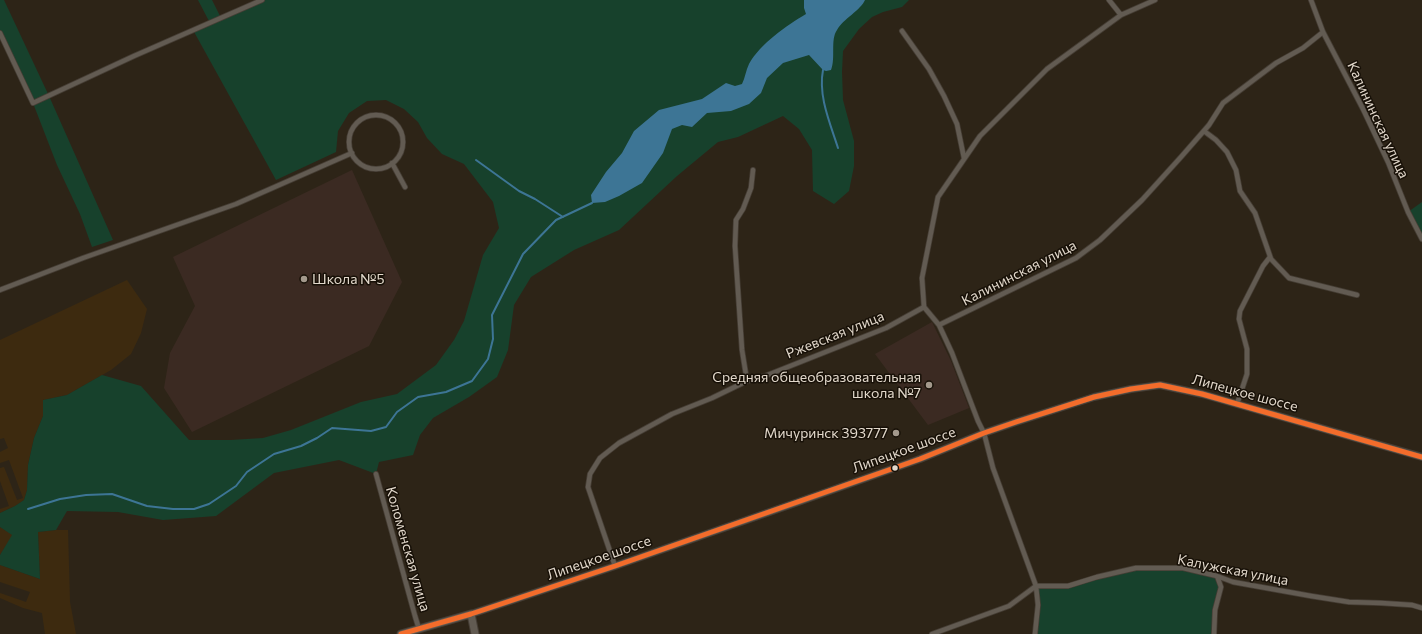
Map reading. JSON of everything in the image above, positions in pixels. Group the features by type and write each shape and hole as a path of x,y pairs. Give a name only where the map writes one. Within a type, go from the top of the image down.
{"main road":[{"name":"Липецкое шоссе","path":"401,634 470,614"},
{"path":"470,614 475,634"}],"street":[{"path":"0,33 34,103 134,56 262,0"},
{"path":"1109,0 1121,15"},
{"path":"1035,634 1038,605 1036,586 993,468 984,433 952,353 939,325 924,307 922,278 938,196 980,136 1047,69 1121,15 1155,0"},
{"name":"Калининская улица","path":"1311,0 1323,32 1363,109 1388,162 1408,212 1422,239"},
{"path":"902,31 929,69 944,96 957,124 964,158"},
{"name":"Калининская улица","path":"939,325 1076,258 1100,240 1142,200 1204,131 1223,103 1276,64 1303,48 1323,32"},
{"path":"381,116 394,122 402,136 401,151 399,156 392,163 383,168 369,168 357,161 352,154 349,139 355,125 366,117 381,116"},
{"path":"1204,131 1216,140 1227,152 1236,170 1240,191 1255,212 1271,259 1289,278 1356,295"},
{"path":"0,290 83,258 236,204 352,154"},
{"path":"392,163 405,187"},
{"path":"747,381 742,350 735,246 736,220 743,209 751,188 753,170"},
{"path":"1238,404 1247,374 1247,349 1240,319 1240,311 1263,266 1270,257"},
{"name":"Ржевская улица","path":"615,566 588,487 590,474 600,458 620,443 672,414 712,398 747,381 765,376 886,328 924,307"},
{"name":"Липецкое шоссе","path":"470,614 615,566 920,459 984,433 1094,397 1131,389 1160,385 1202,394 1422,457"},
{"name":"Коломенская улица","path":"376,474 414,616 419,629"},
{"name":"Калужская улица","path":"1036,586 1068,586 1097,577 1136,568 1183,568 1217,576 1233,582 1349,602 1412,605 1422,608"},
{"path":"1216,633 1215,610 1221,586 1217,576"},
{"path":"932,634 1009,606 1036,586"}],"shaded area":[{"path":"352,170 402,282 369,346 192,432 164,388 170,353 195,306 173,257"},
{"path":"127,280 147,309 141,333 131,354 111,370 67,395 43,400 43,416 34,438 28,465 27,490 24,500 0,513 0,509 9,506 0,481 0,468 4,467 17,500 23,498 9,460 0,463 0,452 8,448 4,438 0,439 0,340"},
{"name":"Средняя общеобразовательная школа №7","path":"932,322 951,361 969,408 928,425 875,354"},
{"path":"0,527 13,535 0,555"},
{"path":"68,530 70,602 76,634 45,634 42,613 23,608 0,598 0,593 26,602 30,592 0,582 0,565 40,579 38,532"}],"green space":[{"path":"0,0 4,0 49,96 113,240 92,247 80,214 57,165 33,103 0,33"},
{"path":"198,0 212,0 221,18 262,0 909,0 902,7 883,12 872,17 859,29 843,51 843,100 854,141 854,166 849,191 834,204 813,191 812,150 799,129 783,116 738,137 718,142 677,176 619,230 574,250 531,277 514,305 508,350 497,377 469,397 433,418 420,435 413,455 379,462 376,474 339,460 274,473 216,516 163,520 118,512 67,511 56,530 38,532 40,579 0,565 0,555 12,535 0,527 0,513 24,500 27,490 28,465 34,438 43,416 43,400 67,395 102,375 141,386 189,440 231,440 263,438 291,430 361,402 397,394 436,365 454,340 464,321 483,255 499,228 493,202 464,164 442,154 427,138 418,122 404,109 386,100 367,101 349,113 338,131 336,152 276,180 193,30 210,23"},
{"path":"1422,202 1422,239 1408,212"},
{"path":"1136,568 1183,568 1217,576 1221,586 1215,610 1214,634 1035,634 1038,605 1036,586 1068,586"}],"water":[{"path":"804,0 865,0 860,7 843,22 835,34 831,70 823,70 809,55 783,63 767,78 761,93 749,104 731,111 707,113 692,127 682,125 672,129 663,153 642,183 605,202 592,203 591,195 606,172 622,153 634,131 659,110 702,99 726,83 735,86 742,84 749,64 760,49 783,29 806,14"}],"waterway":[{"path":"823,70 823,100 838,148"},
{"path":"476,160 519,191 535,199 563,217"},
{"path":"28,509 60,499 86,495 112,494 147,506 173,509 194,509 209,504 236,486 247,472 274,454 301,446 332,428 371,431 386,427 397,412 418,397 446,392 472,381 488,359 493,339 492,315 523,254 556,220 592,203"}],"transit line":[{"path":"401,634 471,614 615,566 920,459 984,433 1016,422 1094,397 1131,389 1160,385 1202,394 1422,457"}],"place":[{"name":"Школа №5","path":"304,279"},
{"name":"Средняя общеобразовательная школа №7","path":"929,385"},
{"name":"Мичуринск 393777","path":"896,433"}]}
